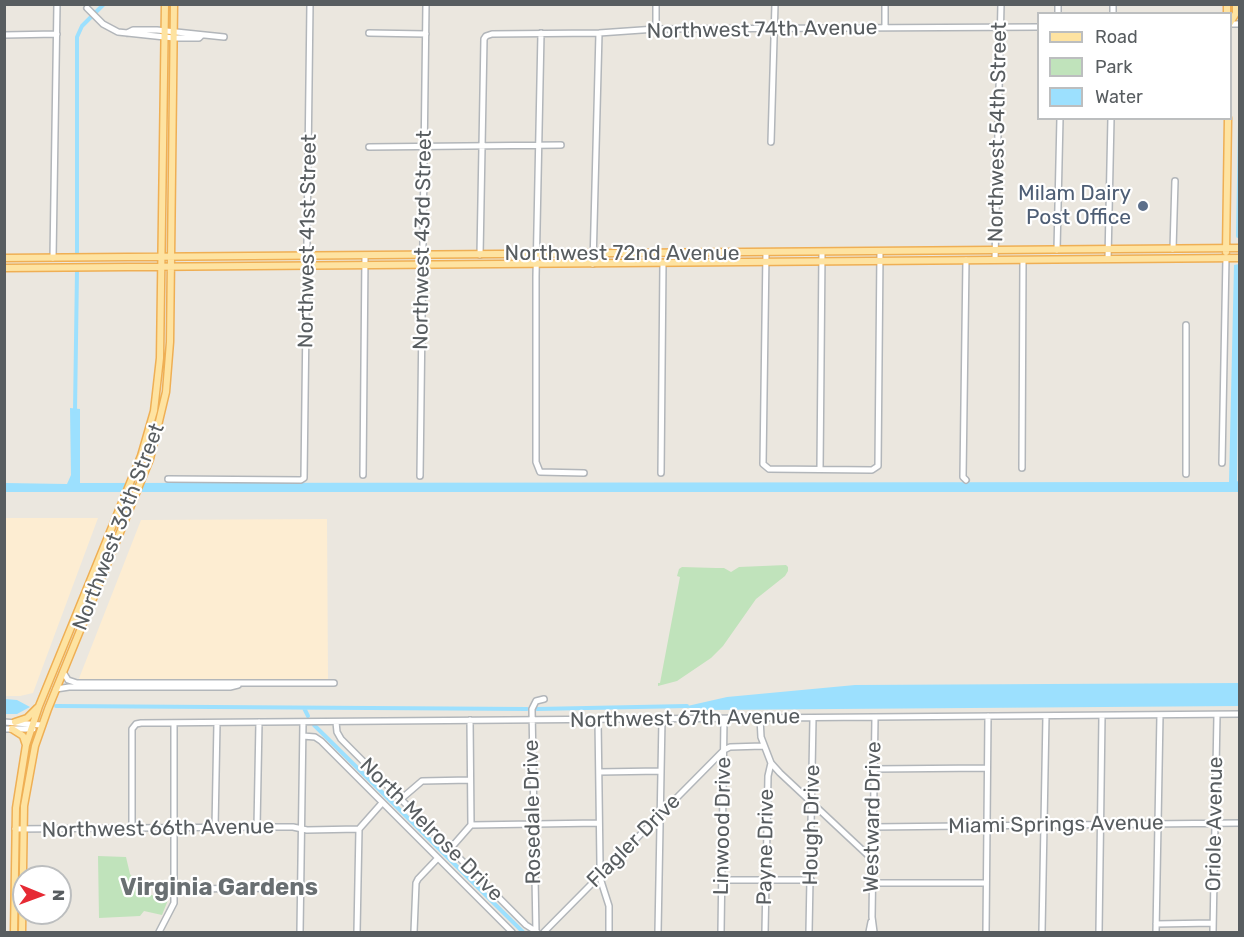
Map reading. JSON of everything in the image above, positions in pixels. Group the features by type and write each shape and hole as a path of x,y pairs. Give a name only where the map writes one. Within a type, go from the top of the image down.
{"main road":[{"name":"Northwest 36th Street","path":"14,933 15,830 18,788 26,745 39,706 134,471 148,433 157,393 160,358 165,4"},
{"name":"Northwest 36th Street","path":"22,933 24,830 29,775 41,727 144,471 157,434 166,392 170,342 174,4"},
{"path":"1232,20 1236,13 1236,4"},
{"path":"164,91 173,90"},
{"path":"1226,258 1228,120"},
{"name":"Northwest 72nd Avenue","path":"4,258 1239,248"},
{"path":"688,263 693,260 694,254"},
{"path":"480,255 483,262 487,264"},
{"name":"Northwest 72nd Avenue","path":"4,268 1239,258"},
{"path":"26,745 14,725 27,718 39,706"}],"street":[{"path":"53,258 57,4"},
{"name":"Northwest 41st Street","path":"168,479 300,480 304,478 310,4"},
{"name":"Northwest 43rd Street","path":"420,476 426,4"},
{"path":"656,4 656,29"},
{"path":"771,142 775,4"},
{"path":"885,4 885,28"},
{"name":"Northwest 54th Street","path":"995,260 1001,4"},
{"path":"88,10 104,24 118,32 132,35 165,34 224,38"},
{"name":"Northwest 74th Avenue","path":"482,146 484,39 492,34 599,33 656,29 1037,27"},
{"path":"369,33 426,34"},
{"path":"541,33 536,462 540,472 584,473"},
{"path":"593,264 599,33"},
{"path":"4,35 57,34"},
{"path":"1057,250 1060,120"},
{"path":"1108,259 1112,120"},
{"path":"369,147 561,145"},
{"path":"480,255 482,146"},
{"path":"1173,249 1174,181"},
{"path":"820,469 822,252"},
{"path":"766,253 763,464 765,467 872,470 876,468 878,458 880,252"},
{"path":"363,475 365,256"},
{"path":"1222,463 1226,258"},
{"path":"966,260 963,477 966,480"},
{"path":"1022,468 1023,260"},
{"path":"661,473 663,263"},
{"path":"1185,474 1186,326"},
{"path":"63,672 68,680 77,683 334,683"},
{"path":"56,689 69,687 230,687 242,684"},
{"name":"Rosedale Drive","path":"536,932 532,721 534,704 544,699"},
{"name":"Northwest 67th Avenue","path":"132,829 132,729 138,723 1239,714"},
{"path":"1156,933 1160,715"},
{"name":"Oriole Avenue","path":"1213,933 1216,715"},
{"path":"986,933 988,716"},
{"path":"1042,933 1046,716"},
{"path":"1099,933 1102,716"},
{"name":"Westward Drive","path":"874,933 872,859 875,717"},
{"name":"Linwood Drive","path":"721,933 724,718"},
{"path":"760,718 761,737 771,762 872,859"},
{"name":"Hough Drive","path":"810,933 813,718"},
{"path":"658,933 662,719"},
{"path":"450,849 471,825 470,720"},
{"path":"598,720 601,881 609,906 609,933"},
{"path":"4,722 41,727"},
{"path":"257,827 259,722"},
{"path":"300,933 303,722"},
{"name":"North Melrose Drive","path":"336,722 337,732 341,739 526,925 536,932"},
{"path":"159,933 173,908 174,723"},
{"path":"215,828 217,723"},
{"path":"4,729 14,725"},
{"path":"303,736 315,737 321,741 512,933"},
{"path":"724,750 730,747 764,746"},
{"name":"Flagler Drive","path":"544,933 724,750"},
{"name":"Payne Drive","path":"765,933 768,776 771,762"},
{"path":"874,769 987,768"},
{"path":"599,772 661,771"},
{"path":"400,799 422,781 471,780"},
{"path":"357,933 359,829 382,803"},
{"path":"471,825 599,823"},
{"name":"Miami Springs Avenue","path":"873,827 1239,823"},
{"name":"Northwest 66th Avenue","path":"15,830 257,827 359,829"},
{"path":"414,933 416,883 437,859"},
{"path":"722,880 811,880"},
{"path":"872,883 986,883"},
{"path":"174,889 301,888"},
{"name":"Westward Drive","path":"869,933 872,917"},
{"path":"526,925 532,925 535,921"},
{"path":"1156,924 1213,923"}],"shaded area":[{"path":"5,518 98,518 33,693 20,696 5,696"},
{"path":"327,519 328,680 78,681 141,520"}],"green space":[{"path":"786,565 788,571 785,576 756,599 723,646 711,658 677,681 658,686 680,577 677,576 679,569 682,567 724,568 731,572 739,567"},
{"path":"98,856 126,857 133,878 148,882 148,894 168,900 162,915 144,911 140,916 99,918"}],"water":[{"path":"1239,264 1237,481 1239,492 5,492 5,483 67,484 71,475 70,408 80,409 80,483 1229,482 1234,265"},
{"path":"1240,683 1239,706 701,710 683,707 727,697 855,685"},
{"path":"5,699 17,700 30,707 17,714 5,714"}],"waterway":[{"path":"77,254 77,37 82,26 104,4"},
{"path":"1238,236 1240,124"},
{"path":"75,411 77,271"},
{"path":"56,706 527,709"},
{"path":"537,709 687,706"},
{"path":"304,708 308,716"},
{"path":"314,725 523,932"}],"place":[{"name":"Milam Dairy Post Office","path":"1143,206"}],"district":[{"name":"Virginia Gardens","path":"219,888"}]}
